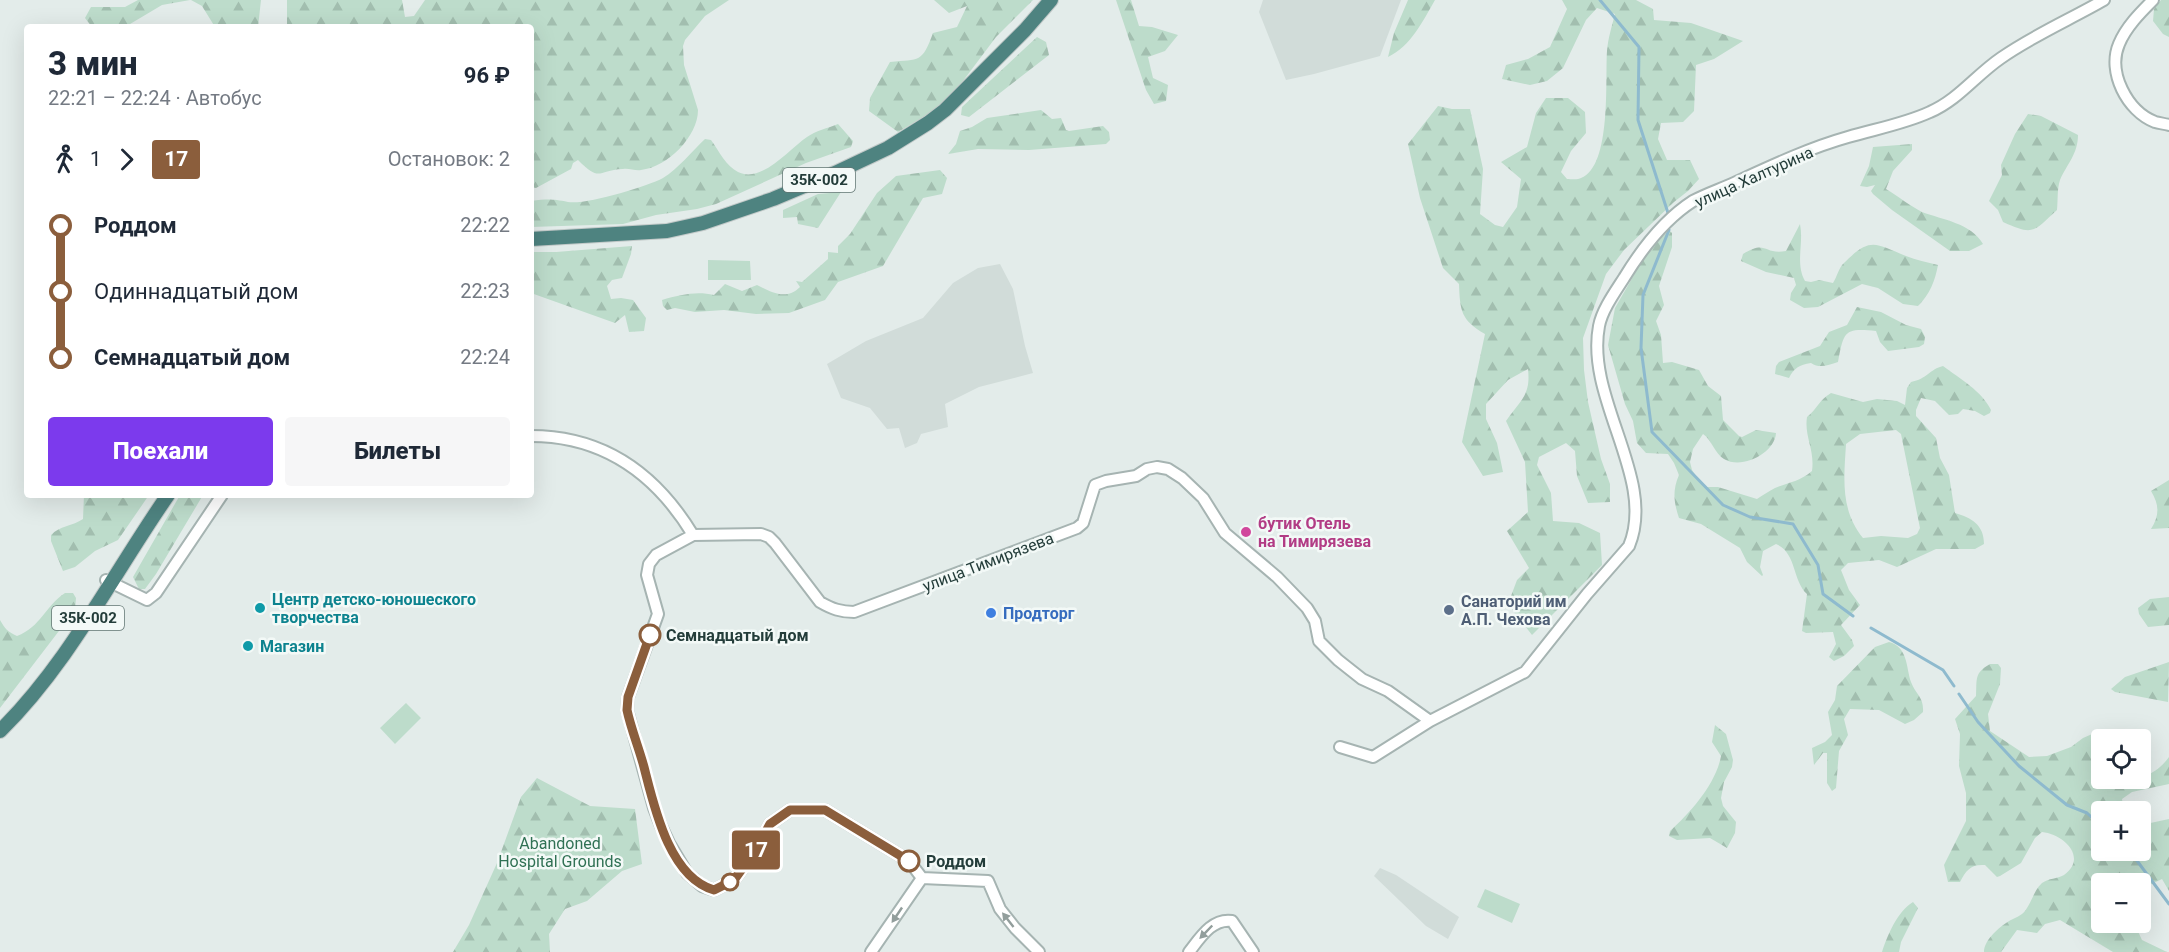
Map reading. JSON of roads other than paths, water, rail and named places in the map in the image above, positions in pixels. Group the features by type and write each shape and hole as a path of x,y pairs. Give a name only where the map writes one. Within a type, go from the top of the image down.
{"highway":[{"name":"35К-002","path":"534,232 639,226 697,216 758,195 829,166 881,141 922,116 952,92 1039,0"},
{"name":"35К-002","path":"534,239 667,231 703,223 773,199 835,173 888,148 945,110 1051,0"},
{"path":"0,722 24,696 114,583 157,498"},
{"name":"35К-002","path":"0,731 20,711 114,583 145,528 166,498"}],"street":[{"name":"улица Халтурина","path":"1340,747 1373,757 1430,721 1525,672 1587,594 1629,546 1633,536 1635,505 1630,474 1607,406 1596,354 1599,324 1635,259 1672,218 1693,201 1794,157 1930,112 1955,98 2001,58 2104,0"},
{"path":"2153,0 2125,31 2117,47 2115,67 2119,83 2128,99 2139,111 2154,122 2169,125"},
{"path":"534,436 568,438 610,452 653,485 682,518 693,535 656,555 650,564 648,575 658,614 628,697 627,710 654,808 669,843 687,873 702,886 714,890 734,880 757,848 770,824 790,810 825,810 909,861 922,878 988,881 1000,909 1039,952"},
{"name":"улица Тимирязева","path":"693,535 753,533 769,537 820,602 836,610 854,612 1077,528 1083,523 1095,485 1136,476 1157,467 1168,469 1182,477 1203,498 1225,533 1276,577 1307,608 1315,621 1319,641 1338,660 1362,679 1388,691 1430,721"},
{"path":"114,583 147,600 156,593 220,498"},
{"path":"871,952 922,878"},
{"path":"1189,952 1214,924 1223,919 1232,921 1253,952"}],"waterway":[{"path":"1600,0 1639,47 1638,120 1668,213"},
{"path":"1669,230 1643,295 1641,348 1652,432 1723,505 1750,517 1793,524 1818,565 1823,594 1853,616"},
{"path":"1871,628 1943,670 1954,686"},
{"path":"1959,694 1978,722 2019,766 2067,805 2091,817"},
{"path":"2137,861 2169,904"}],"place":[{"name":"бутик Отель на Тимирязева","path":"1246,532"},
{"name":"Центр детско-юношеского творчества","path":"260,608"},
{"name":"Санаторий им А.П. Чехова","path":"1449,610"},
{"name":"Продторг","path":"991,613"},
{"name":"Семнадцатый дом","path":"650,635"},
{"name":"Магазин","path":"248,646"},
{"name":"Роддом","path":"909,861"}],"park label":[{"name":"Abandoned Hospital Grounds","path":"560,852"}]}
